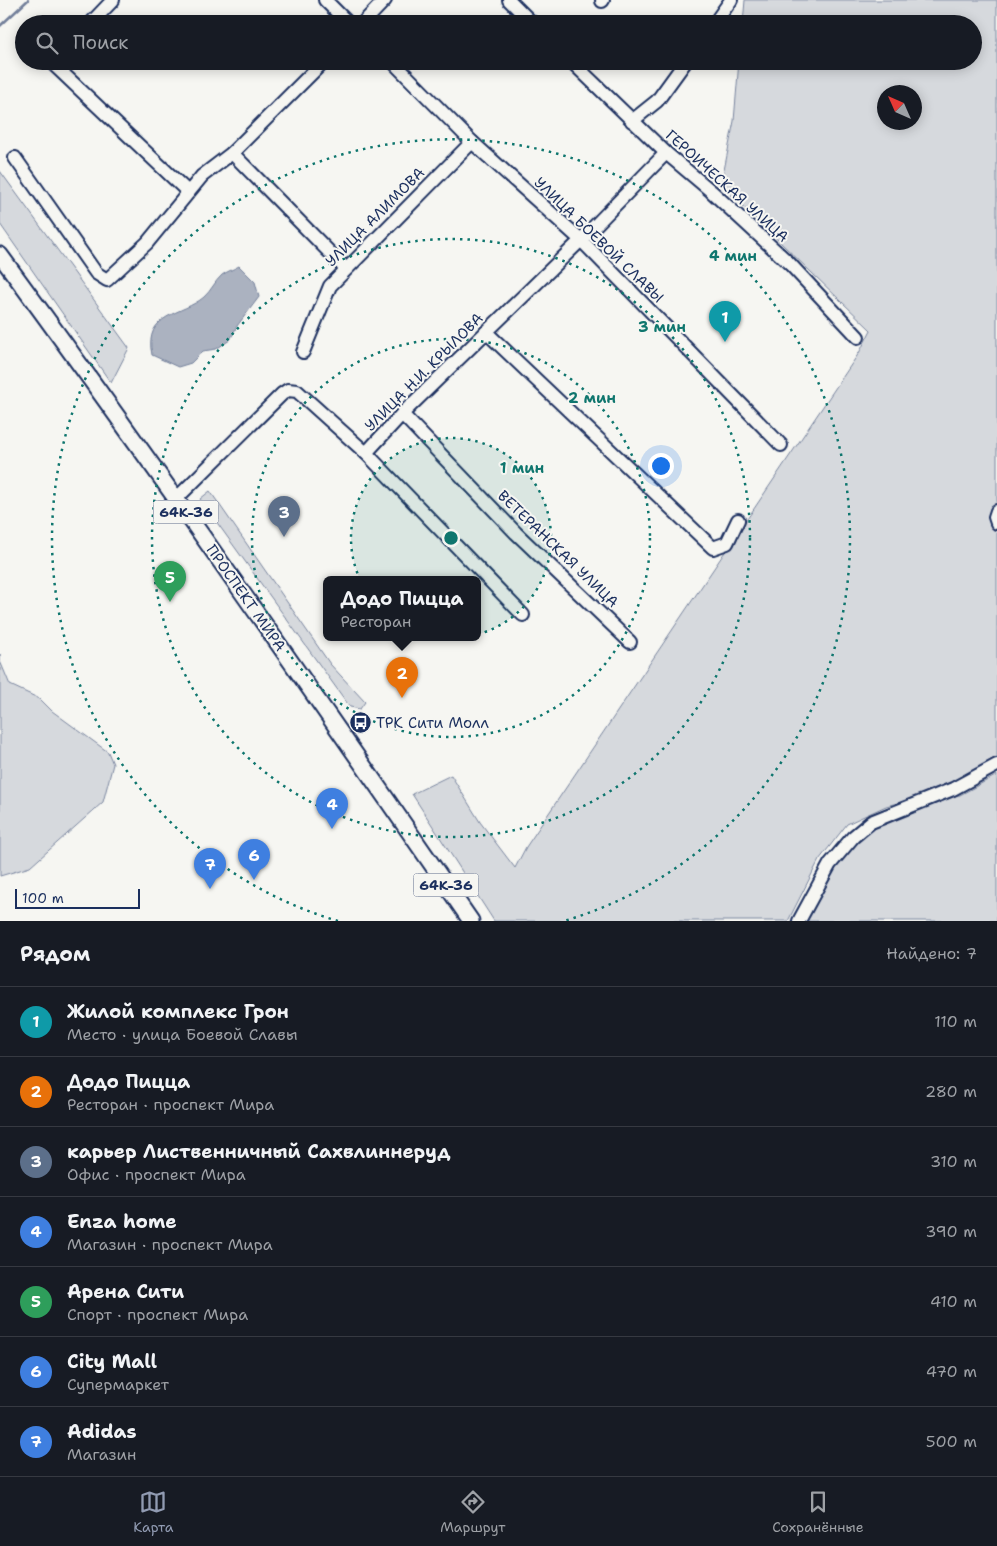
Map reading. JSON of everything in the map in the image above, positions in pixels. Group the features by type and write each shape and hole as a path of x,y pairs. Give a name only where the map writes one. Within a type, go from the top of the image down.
{"main road":[{"name":"ПРОСПЕКТ МИРА","path":"1,256 176,499 471,921"},
{"path":"447,886 464,921"}],"street":[{"path":"99,15 113,0"},
{"path":"325,0 340,15"},
{"path":"371,15 385,0"},
{"path":"509,0 524,15"},
{"path":"720,15 731,0"},
{"path":"61,70 188,192"},
{"path":"15,158 96,273 107,280 148,243 202,176 232,153 315,70"},
{"name":"УЛИЦА БОЕВОЙ СЛАВЫ","path":"401,70 472,142 581,240 780,445"},
{"name":"ГЕРОИЧЕСКАЯ УЛИЦА","path":"580,70 666,153 790,264 858,337"},
{"path":"632,121 657,101 679,70"},
{"name":"УЛИЦА АЛИМОВА","path":"303,352 330,286 364,254 472,142"},
{"path":"232,153 346,269"},
{"name":"УЛИЦА Н.И. КРЫЛОВА","path":"176,499 288,390 297,392 366,453 402,414 581,240 666,153"},
{"path":"486,332 713,548 726,544 738,520"},
{"name":"ВЕТЕРАНСКАЯ УЛИЦА","path":"402,414 516,533 630,642"},
{"path":"366,453 522,615"},
{"path":"997,512 995,517 997,523"},
{"path":"800,921 830,864 853,837 871,822 953,789 997,765"}],"shaded area":[{"path":"745,0 997,0 997,771 952,796 960,795 997,775 997,921 805,921 823,883 853,839 913,799 886,806 847,824 819,860 788,921 494,921 412,794 451,775 480,822 515,868 526,847 859,353 871,330 721,185 734,121 738,70 982,70 982,15 744,15"},
{"path":"0,171 129,348 111,383 0,224"},
{"path":"239,266 255,282 259,297 237,326 230,340 216,349 203,351 191,363 178,367 152,355 151,341 153,331 159,323 204,297 222,275"},
{"path":"210,491 330,664 365,702 360,709 350,707 200,499"},
{"path":"0,661 10,685 40,699 52,711 108,752 113,764 103,802 30,867 0,876"}],"waterway":[{"path":"0,26 28,0"}],"place":[{"name":"Жилой комплекс Грон","path":"725,342"},
{"name":"карьер Лиственничный Сахвлиннеруд","path":"284,537"},
{"name":"Арена Сити","path":"170,602"},
{"name":"Додо Пицца","path":"402,698"},
{"name":"ТРК Сити Молл","path":"360,723"},
{"name":"Enza home","path":"332,829"},
{"name":"City Mall","path":"254,880"},
{"name":"Adidas","path":"210,889"}]}
